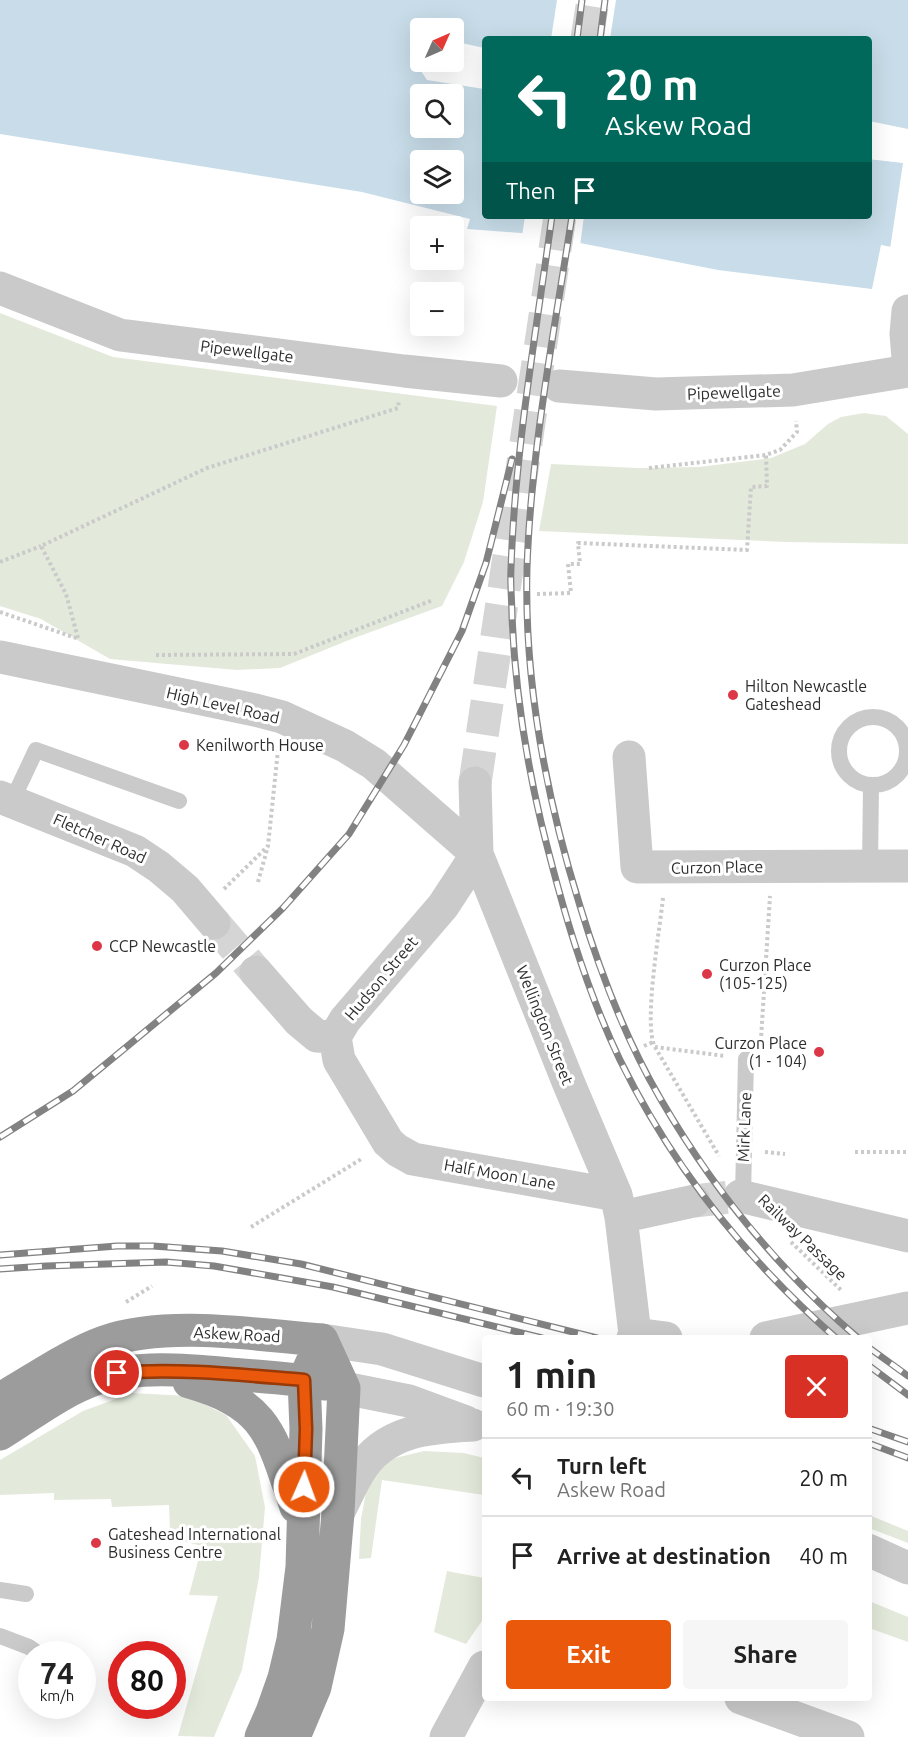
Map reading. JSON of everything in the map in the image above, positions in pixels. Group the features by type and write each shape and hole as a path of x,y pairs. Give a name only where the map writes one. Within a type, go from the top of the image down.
{"highway":[{"name":"Askew Road","path":"0,1399 85,1350 126,1336 156,1332 195,1331 322,1340"},
{"path":"261,1737 284,1678 293,1640 302,1567 306,1429 304,1380 322,1340"},
{"path":"295,1737 315,1687 328,1629 338,1513 344,1388 322,1340"},
{"path":"147,1371 227,1395 247,1408 263,1424 275,1447 302,1526"},
{"path":"0,1434 76,1388 117,1373 209,1372 304,1380 344,1388"}],"street":[{"name":"Pipewellgate","path":"0,288 120,335 501,381"},
{"path":"908,311 908,358"},
{"name":"Pipewellgate","path":"560,386 656,394 793,390 908,371"},
{"name":"High Level Road","path":"0,657 282,717 345,746 374,764 477,854"},
{"name":"Curzon Place","path":"636,765 637,867 908,866"},
{"path":"475,783 477,854"},
{"name":"Fletcher Road","path":"6,799 135,851 185,889 208,917"},
{"name":"Hudson Street","path":"388,1142 339,1060 335,1037 345,1020 443,906 477,854"},
{"name":"Wellington Street","path":"477,854 618,1206 641,1335"},
{"path":"256,972 298,1021 317,1036 335,1037"},
{"name":"Half Moon Lane","path":"388,1142 413,1159 618,1206 694,1201"},
{"path":"741,1196 908,1236"},
{"path":"780,1335 908,1308"},
{"name":"Askew Road","path":"322,1340 382,1350 482,1380"},
{"path":"344,1388 409,1401 479,1427"},
{"path":"338,1513 359,1470 384,1444 417,1430 479,1427"},
{"path":"872,1552 908,1568"},
{"path":"446,1737 482,1671"},
{"path":"749,1701 833,1734"}],"lane":[{"path":"869,717 882,718 892,723 901,732 906,743 907,755 899,774 890,781 871,786 855,781 846,773 840,762 838,750 841,738 848,728 857,721 869,717"},
{"path":"6,799 36,750 179,801"},
{"path":"870,866 871,786"},
{"name":"Mirk Lane","path":"741,1196 746,1059"},
{"path":"0,1590 26,1594"},
{"path":"0,1636 18,1643"}],"path":[{"path":"0,562 41,546 207,468 398,408 404,371"},
{"path":"650,468 766,455 780,450 797,432"},
{"path":"537,594 571,593 568,564 580,564 578,543 747,550 751,487 767,486 766,455"},
{"path":"41,546 66,594 78,638"},
{"path":"146,654 218,656 294,654 434,600"},
{"path":"0,612 86,642"},
{"path":"258,882 268,846 282,717"},
{"path":"208,917 268,846"},
{"path":"644,1046 654,1045 746,1059 761,1039 769,905"},
{"path":"661,914 650,1021 654,1045 719,1156"},
{"path":"251,1227 388,1142"},
{"path":"855,1152 908,1152"},
{"name":"Railway Passage","path":"784,1236 868,1316"}],"green space":[{"path":"0,313 113,357 497,406 483,502 464,562 442,606 280,668 237,670 110,659 41,619 0,606"},
{"path":"864,413 886,416 908,434 908,544 787,542 539,531 551,464 638,468 699,467 771,458 805,444 828,424 841,417"},
{"path":"132,1393 188,1396 226,1415 255,1456 265,1507 259,1577 242,1670 214,1737 178,1736 183,1719 186,1719 186,1708 218,1596 189,1595 202,1546 178,1540 170,1531 169,1505 112,1507 111,1499 54,1500 54,1493 0,1495 0,1460 83,1411"},
{"path":"424,1451 464,1453 482,1458 482,1495 382,1480 371,1558 359,1559 361,1519 368,1482 391,1459"},
{"path":"872,1516 908,1531 908,1543 872,1529"},
{"path":"447,1571 482,1578 482,1621 466,1644 434,1632"},
{"path":"872,1602 908,1617 908,1642 872,1629"}],"water":[{"path":"0,0 908,0 908,129 872,122 872,36 482,36 482,48 464,43 464,18 410,18 410,72 422,72 427,80 452,84 410,84 410,138 464,138 464,86 482,89 482,219 872,219 872,159 908,163 908,250 881,245 872,289 718,270 534,234 467,229 470,219 464,216 410,204 362,192 0,134"}],"pier":[{"path":"557,0 616,0 610,36 551,36"},
{"path":"872,156 908,160 908,253 890,249 903,163 872,159"},
{"path":"525,219 584,219 580,246 522,236"}],"tunnel":[{"path":"587,36 593,0"},
{"path":"475,783 560,219"},
{"path":"214,923 256,972"},
{"path":"694,1201 740,1196"}],"railway":[{"path":"577,36 582,0"},
{"path":"600,36 605,0"},
{"path":"552,219 522,436 513,524 511,574 513,643 522,720 535,796 549,852 565,913 595,1003 620,1060 663,1137 714,1210 742,1244 772,1277 833,1335"},
{"path":"572,219 538,436 527,568 527,611 533,697 547,781 557,823 580,906 605,980 636,1052 660,1098 702,1164 749,1227 801,1285 855,1335"},
{"path":"0,1137 73,1091 216,973 283,908 349,834 404,745 462,631 486,563 512,459"},
{"path":"0,1255 117,1246 222,1251 301,1264 585,1335"},
{"path":"0,1269 166,1262 214,1266 333,1287 530,1335"},
{"path":"872,1350 908,1376"},
{"path":"872,1368 908,1395"},
{"path":"872,1429 908,1442"},
{"path":"872,1444 908,1458"}],"place":[{"name":"Hilton Newcastle Gateshead","path":"733,695"},
{"name":"Kenilworth House","path":"184,745"},
{"name":"CCP Newcastle","path":"97,946"},
{"name":"Curzon Place (105-125)","path":"707,974"},
{"name":"Curzon Place (1 - 104)","path":"819,1052"},
{"name":"Gateshead International Business Centre","path":"96,1543"}],"route":[{"path":"117,1373 209,1372 304,1380 306,1429 304,1487"}]}
